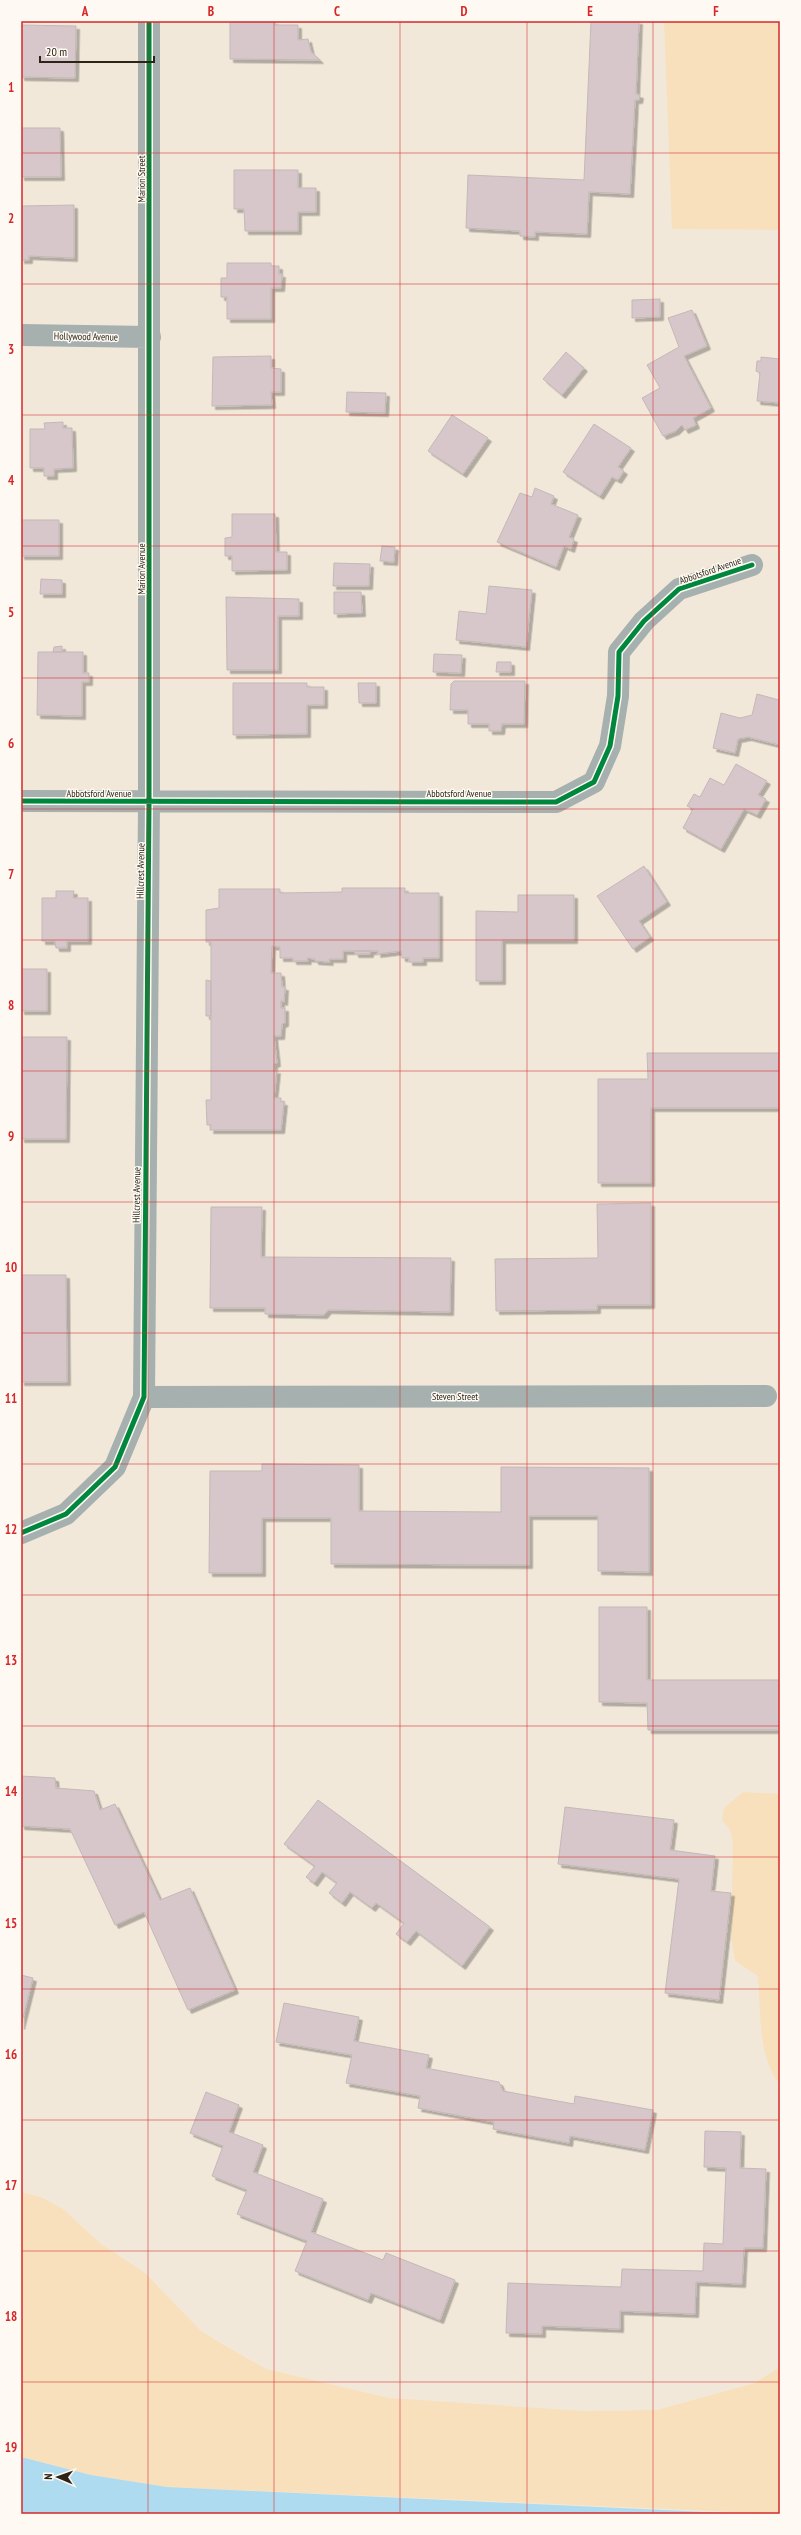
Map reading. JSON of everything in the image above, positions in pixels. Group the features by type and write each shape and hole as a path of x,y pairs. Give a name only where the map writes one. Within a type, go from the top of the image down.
{"street":[{"name":"Marion Street","path":"149,21 150,337"},
{"name":"Hollywood Avenue","path":"21,335 150,337"},
{"name":"Marion Avenue","path":"149,802 150,337"},
{"name":"Abbotsford Avenue","path":"21,802 556,802 594,782 610,746 618,696 619,652 644,621 678,589 752,564"},
{"name":"Hillcrest Avenue","path":"21,1533 66,1514 115,1467 144,1397 149,802"},
{"name":"Steven Street","path":"144,1397 766,1396"}],"shaded area":[{"path":"664,21 780,21 780,230 672,229"},
{"path":"743,1792 780,1794 780,2085 767,2061 764,2047 760,2019 758,1976 735,1961 731,1937 733,1843 730,1830 722,1820 724,1808"},
{"path":"21,2192 41,2197 63,2209 101,2244 145,2273 201,2331 266,2369 389,2398 583,2411 657,2410 755,2383 780,2367 780,2514 167,2487 91,2475 21,2457"}],"water":[{"path":"21,2457 91,2475 167,2487 748,2514 21,2514"}],"building":[{"path":"230,21 275,21 275,25 298,25 298,40 308,39 311,52 320,60 230,59"},
{"path":"591,21 639,21 636,94 640,95 639,100 635,100 630,194 589,192 587,234 535,232 535,237 520,236 520,231 466,228 468,175 584,180"},
{"path":"21,25 76,26 75,78 21,77"},
{"path":"21,128 60,128 61,177 21,177"},
{"path":"234,170 298,170 298,188 316,188 316,212 298,212 298,231 245,231 244,209 234,209"},
{"path":"74,205 74,258 29,256 29,260 21,260 21,206"},
{"path":"227,263 271,263 271,266 279,266 279,274 282,274 281,288 271,288 271,319 227,319 227,297 221,297 221,278 227,278"},
{"path":"660,299 660,317 632,318 632,300"},
{"path":"692,310 707,346 684,356 711,408 693,418 696,425 685,430 682,425 676,431 663,436 642,398 660,388 647,365 679,347 668,318"},
{"path":"566,352 584,368 562,395 543,379"},
{"path":"271,356 271,368 281,369 281,392 271,392 272,405 212,406 213,357"},
{"path":"761,357 780,359 780,403 757,401 760,373 756,371 757,361 761,361"},
{"path":"347,392 386,393 385,413 346,412"},
{"path":"452,415 488,438 463,474 428,451"},
{"path":"63,422 63,428 72,428 73,468 54,469 54,476 44,476 44,468 30,468 30,429 45,429 44,423"},
{"path":"594,424 631,448 618,467 624,471 618,480 612,477 600,496 563,472"},
{"path":"535,488 554,496 551,504 578,515 569,537 574,539 571,549 564,546 556,567 497,542 520,493 532,497"},
{"path":"232,514 275,514 276,552 287,552 287,570 232,571 232,556 225,556 225,538 232,537"},
{"path":"21,520 59,520 59,556 21,556"},
{"path":"382,546 395,547 394,562 380,561"},
{"path":"334,563 370,564 369,586 333,586"},
{"path":"41,579 62,580 62,594 40,594"},
{"path":"489,586 532,590 526,647 456,640 459,611 486,614"},
{"path":"334,592 361,592 362,613 334,614"},
{"path":"226,597 299,599 299,616 278,616 278,670 227,670"},
{"path":"62,646 62,652 53,652 54,647"},
{"path":"38,652 83,652 83,673 89,673 89,682 82,682 82,716 37,715"},
{"path":"434,654 462,655 461,673 433,672"},
{"path":"497,662 511,662 511,672 496,672"},
{"path":"454,681 525,681 524,724 502,724 501,731 489,731 489,724 468,724 468,710 450,710 451,684"},
{"path":"233,683 307,683 307,687 324,687 324,705 307,705 307,734 233,735"},
{"path":"358,683 376,683 376,703 359,703"},
{"path":"757,694 779,700 780,694 780,745 748,737 738,739 735,753 713,748 721,713 740,718 752,715"},
{"path":"736,764 767,781 758,795 766,799 757,815 744,809 721,849 683,828 693,809 687,806 694,794 700,797 710,778 724,785"},
{"path":"644,866 667,902 639,921 650,937 633,949 597,896"},
{"path":"342,888 405,888 405,893 439,893 439,958 423,958 423,962 409,962 409,958 402,958 401,951 377,954 378,951 343,951 343,959 329,959 330,962 315,961 315,959 307,958 308,961 293,961 293,958 280,958 280,947 272,946 271,973 281,973 282,987 285,987 284,1002 281,1001 281,1008 285,1008 285,1023 282,1024 281,1036 274,1036 277,1063 274,1064 274,1071 277,1070 274,1098 281,1098 281,1102 284,1102 281,1130 210,1130 211,1125 207,1125 206,1100 211,1100 211,942 206,942 206,910 219,908 219,889 280,889 280,893 342,892"},
{"path":"56,891 74,891 73,898 88,898 88,941 67,941 67,948 56,948 55,941 42,941 42,898 56,898"},
{"path":"518,895 574,895 574,940 502,940 502,981 476,981 476,911 518,912"},
{"path":"355,951 370,951 370,954 355,954"},
{"path":"21,969 47,969 47,1011 21,1011"},
{"path":"206,980 211,981 211,1016 206,1016"},
{"path":"21,1037 67,1037 66,1139 21,1139"},
{"path":"647,1053 780,1053 780,1108 651,1108 651,1183 598,1183 598,1079 648,1079"},
{"path":"651,1203 651,1305 597,1305 597,1310 496,1311 495,1259 598,1258 597,1204"},
{"path":"211,1207 262,1207 261,1257 451,1258 450,1312 328,1310 324,1315 265,1314 265,1308 210,1308"},
{"path":"21,1275 66,1275 67,1382 21,1382"},
{"path":"262,1464 359,1465 359,1511 501,1512 501,1467 649,1468 649,1572 598,1571 598,1516 529,1516 529,1565 331,1564 331,1518 262,1518 262,1573 209,1573 210,1471 262,1471"},
{"path":"599,1607 647,1607 647,1680 780,1680 780,1730 648,1730 647,1703 599,1702"},
{"path":"21,1776 55,1778 56,1788 94,1791 100,1810 115,1804 160,1900 190,1888 235,1990 188,2010 144,1912 115,1925 70,1829 21,1826"},
{"path":"318,1800 490,1927 462,1966 416,1931 407,1942 396,1934 404,1923 376,1903 372,1908 350,1892 342,1903 329,1893 337,1883 322,1872 314,1883 306,1877 315,1866 284,1844"},
{"path":"565,1807 674,1820 670,1850 715,1856 711,1891 731,1893 719,2000 665,1993 679,1879 558,1864"},
{"path":"21,1975 33,1978 21,2026"},
{"path":"284,2003 359,2017 354,2041 429,2055 426,2068 499,2082 503,2091 574,2104 575,2096 653,2110 645,2150 570,2136 569,2143 493,2129 494,2122 418,2108 420,2096 346,2083 352,2055 276,2042"},
{"path":"206,2092 239,2105 229,2132 263,2145 253,2172 323,2199 311,2232 383,2260 386,2253 455,2280 440,2320 371,2293 368,2300 295,2271 307,2241 237,2214 247,2190 212,2176 223,2146 190,2133"},
{"path":"705,2131 741,2132 740,2168 766,2169 763,2248 744,2248 742,2284 696,2282 695,2314 620,2311 620,2329 542,2326 542,2334 506,2333 508,2283 621,2287 622,2269 703,2271 704,2243 723,2244 726,2168 704,2167"}],"cycle path":[{"path":"21,1533 66,1514 115,1467 144,1397 149,802 149,21"},
{"path":"21,801 556,802 594,782 610,746 618,696 619,652 644,621 679,589 752,565"}]}
